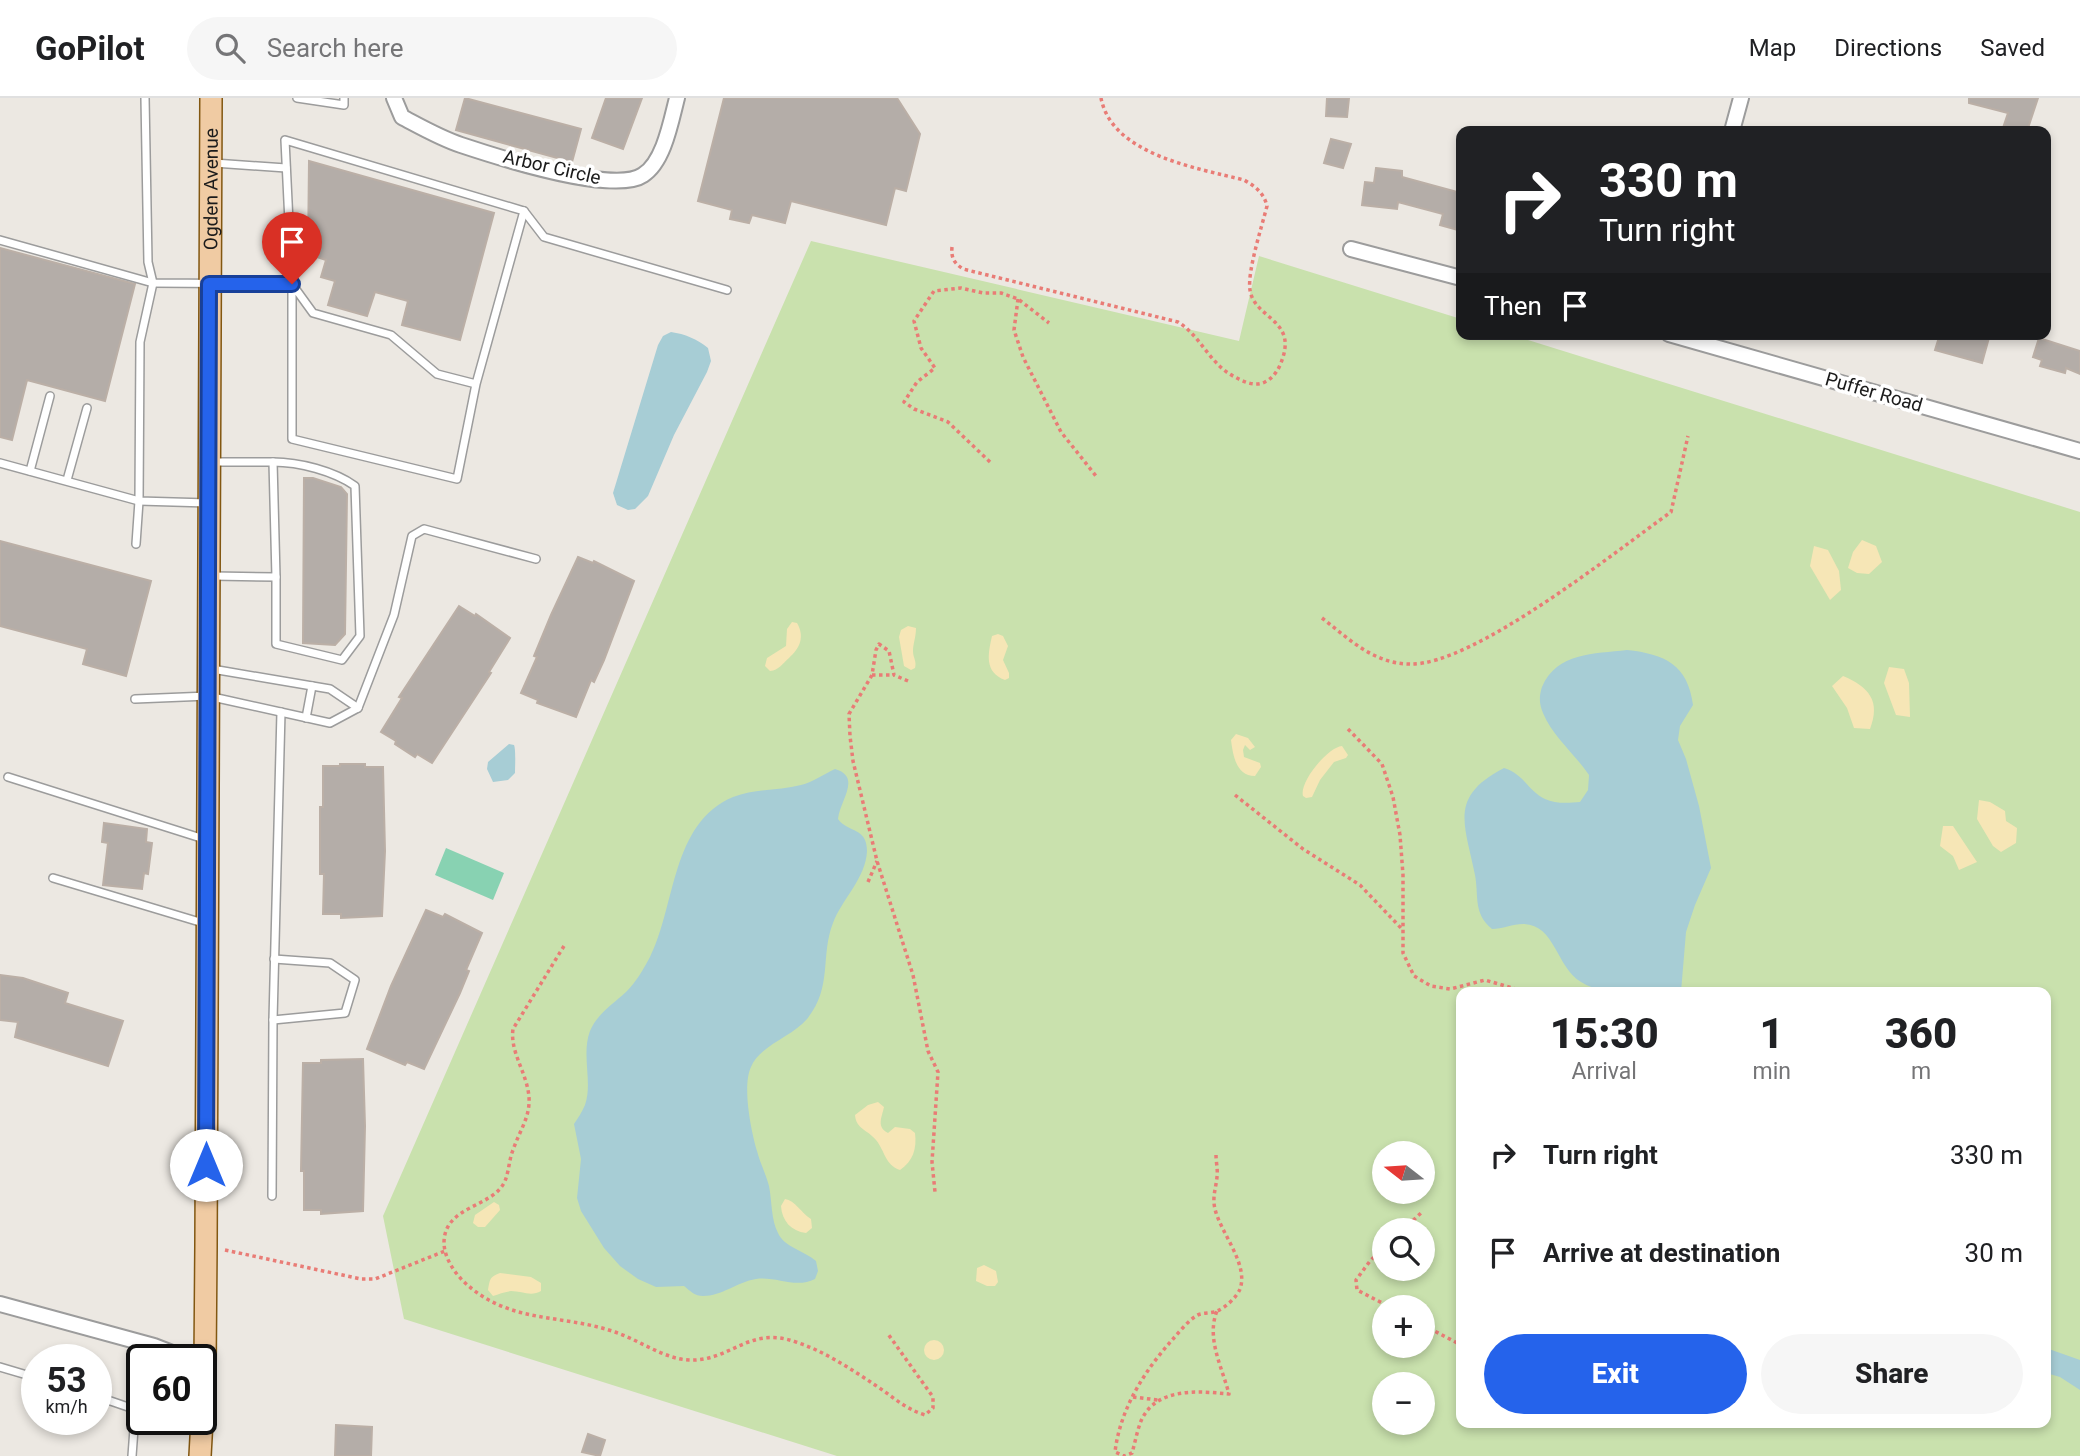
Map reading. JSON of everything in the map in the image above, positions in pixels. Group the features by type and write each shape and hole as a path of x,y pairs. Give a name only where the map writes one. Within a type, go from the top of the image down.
{"main road":[{"name":"Ogden Avenue","path":"200,1344 206,1246 211,98"},
{"name":"Ogden Avenue","path":"200,1435 200,1456"}],"street":[{"name":"Arbor Circle","path":"394,98 402,117 459,144 593,180 627,180 643,175 662,152 677,98"},
{"path":"1733,126 1741,98"},
{"path":"1351,249 1456,277"},
{"name":"Puffer Road","path":"1691,340 2080,451"},
{"path":"0,1304 147,1344"}],"lane":[{"path":"136,544 139,501 140,342 153,283 148,262 145,98"},
{"path":"297,98 344,105 344,98"},
{"path":"524,211 476,384 457,479 292,439 292,284 285,140 524,211 544,237 727,290"},
{"path":"211,163 286,167"},
{"path":"0,240 153,283 292,284"},
{"path":"292,284 313,313 391,335 437,374 476,384"},
{"path":"30,471 50,396"},
{"path":"67,480 87,408"},
{"path":"209,461 284,462 342,477 355,486 360,636 342,660 276,643 273,462"},
{"path":"0,463 139,501 209,503"},
{"path":"135,699 208,696 330,723 358,708 394,615 412,536 424,529 536,559"},
{"path":"209,576 276,578"},
{"path":"208,668 330,689 358,708"},
{"path":"306,718 312,686"},
{"path":"272,1196 274,959 281,712"},
{"path":"8,777 208,841"},
{"path":"53,878 207,925"},
{"path":"273,1020 345,1013 355,981 330,962 274,959"},
{"path":"0,1367 21,1373"},
{"path":"112,1401 131,1408 135,1415 132,1456"}],"path":[{"path":"952,247 955,264 963,269 1178,322 1217,366 1232,376 1245,382 1260,384 1272,379 1281,365 1286,349 1285,336 1277,322 1257,304 1249,292 1251,272 1267,206 1265,198 1244,180 1171,162 1150,153 1127,137 1106,116 1101,98"},
{"path":"990,461 947,422 914,410 904,402 917,382 935,368 921,348 914,321 934,291 961,288 983,293 1001,293 1018,299 1049,323"},
{"path":"1018,299 1014,330 1023,357 1061,432 1096,476"},
{"path":"1322,618 1364,652 1385,660 1410,664 1440,660 1467,648 1526,614 1671,512 1688,436"},
{"path":"894,676 890,651 879,644 872,675 849,714 849,725 853,761 877,861 913,975 928,1051 938,1072 932,1162 935,1192"},
{"path":"872,675 894,676 908,681"},
{"path":"1348,729 1382,764 1393,797 1402,862 1403,953 1414,976 1432,986 1456,987"},
{"path":"1236,796 1303,849 1360,885 1402,930"},
{"path":"868,882 877,861"},
{"path":"564,946 513,1029 512,1040 528,1088 528,1119 513,1150 503,1185 454,1219 444,1240 445,1251 454,1271 474,1291 502,1306 533,1317 586,1324 613,1331 670,1356 686,1360 698,1360 734,1348 751,1339 770,1336 796,1342 849,1368 910,1410 925,1415 933,1408 933,1397 888,1334"},
{"path":"1458,987 1485,980 1508,987"},
{"path":"1158,1400 1141,1421 1132,1453 1124,1456 1115,1452 1117,1436 1133,1396 1149,1367 1185,1326 1198,1315 1217,1311 1237,1295 1241,1287 1233,1245 1214,1208 1216,1155"},
{"path":"1416,1218 1422,1212"},
{"path":"206,1246 361,1279 375,1279 445,1251"},
{"path":"1372,1259 1356,1280 1357,1290 1372,1298"},
{"path":"1133,1396 1158,1400 1195,1390 1229,1394 1213,1338 1213,1322 1217,1311"},
{"path":"1435,1331 1456,1342"}],"green space":[{"path":"811,241 1239,341 1259,256 1456,317 1456,340 1528,340 2080,512 2080,1456 837,1456 404,1319 383,1216"},
{"path":"446,848 504,873 493,900 435,875"}],"sand":[{"path":"1862,540 1876,546 1882,562 1869,574 1857,573 1848,568 1853,552"},
{"path":"1814,546 1828,550 1839,571 1841,590 1830,600 1810,566"},
{"path":"792,622 797,623 799,628 801,638 798,646 780,666 770,671 765,666 767,658 786,646 787,629"},
{"path":"908,626 916,628 913,651 915,668 911,670 904,666 899,637 901,630"},
{"path":"992,636 1003,636 1008,646 1003,660 1009,678 1005,680 998,677 989,662"},
{"path":"1889,667 1904,669 1909,683 1910,717 1896,715 1884,683"},
{"path":"1843,676 1860,685 1870,696 1874,710 1870,729 1854,728 1847,708 1832,686"},
{"path":"1236,734 1248,738 1255,747 1250,750 1245,745 1243,750 1244,757 1260,763 1261,767 1255,776 1244,772 1237,764 1231,740"},
{"path":"1342,746 1348,755 1346,758 1334,762 1320,780 1312,797 1303,796 1305,782 1316,766 1329,752"},
{"path":"1979,800 1990,802 2005,811 2006,821 2017,828 2016,843 2001,852 1993,846 1977,819"},
{"path":"1943,826 1953,826 1977,862 1959,870 1953,856 1940,846"},
{"path":"878,1102 884,1107 881,1122 884,1131 888,1133 895,1127 910,1129 915,1133 913,1154 900,1170 891,1165 876,1140 856,1120 855,1115 868,1105"},
{"path":"785,1199 811,1219 812,1228 806,1233 792,1228 785,1221 781,1206"},
{"path":"494,1202 499,1205 500,1210 485,1227 478,1227 473,1223 475,1215"},
{"path":"984,1265 996,1271 998,1282 995,1286 976,1281 977,1268"},
{"path":"500,1273 531,1277 541,1283 541,1291 530,1294 511,1291 493,1296 488,1290 490,1281"},
{"path":"934,1340 941,1343 944,1350 941,1357 934,1360 927,1357 924,1350 927,1343"}],"water":[{"path":"671,332 691,337 704,345 708,348 711,361 674,435 648,496 635,509 628,510 617,505 613,493 658,345 663,336"},
{"path":"1627,650 1653,655 1680,671 1690,691 1693,705 1680,726 1678,740 1699,806 1711,868 1686,932 1681,987 1592,987 1573,975 1542,931 1523,924 1492,929 1479,911 1465,826 1468,801 1474,790 1486,779 1504,768 1516,774 1545,799 1567,803 1580,802 1588,790 1589,775 1547,722 1540,697 1542,687 1557,667 1590,654"},
{"path":"509,744 515,747 515,773 508,780 493,782 487,769 488,762"},
{"path":"835,769 843,773 848,783 838,819 864,838 866,861 833,923 823,983 815,1007 801,1025 755,1059 747,1085 752,1132 769,1186 776,1228 785,1242 816,1261 818,1271 815,1279 808,1282 756,1279 703,1296 684,1286 656,1287 638,1279 620,1266 604,1248 581,1211 577,1198 581,1159 574,1124 584,1108 587,1096 587,1049 590,1031 601,1014 633,984 647,962 658,936 686,845 713,809 742,794 801,785"},
{"path":"2051,1350 2080,1360 2080,1390 2051,1374"}],"building":[{"path":"465,98 581,129 572,162 456,130"},
{"path":"606,98 642,98 623,149 592,138"},
{"path":"724,98 897,98 920,134 906,191 895,188 886,225 791,201 785,223 752,215 749,223 730,219 732,210 698,201"},
{"path":"1327,98 1349,98 1347,117 1326,116"},
{"path":"1969,98 2038,98 2029,126 2004,126 2008,113 1969,103"},
{"path":"1331,139 1351,144 1343,168 1324,163"},
{"path":"309,161 494,213 460,340 402,325 408,301 375,292 367,316 328,305 335,281 321,277 326,260 308,254"},
{"path":"1376,168 1402,171 1402,177 1456,192 1456,229 1440,225 1443,214 1398,202 1397,209 1362,205 1365,182 1374,183"},
{"path":"0,248 135,284 105,401 27,380 12,440 0,437"},
{"path":"1938,340 1988,340 1982,363 1935,350"},
{"path":"2038,340 2080,351 2080,374 2066,368 2065,373 2040,366 2042,360 2033,357"},
{"path":"304,478 313,478 341,487 347,494 345,634 335,645 303,643"},
{"path":"0,541 151,581 126,676 83,664 87,649 0,626"},
{"path":"578,557 593,563 594,561 634,581 604,660 594,682 591,680 576,717 537,703 538,700 521,693 551,615"},
{"path":"459,606 475,616 476,614 510,638 489,672 491,673 432,763 417,754 415,757 381,732 402,698 399,697"},
{"path":"340,764 383,767 385,851 382,916 341,918 341,914 323,914 324,874 320,874 320,807 323,807 323,766"},
{"path":"104,823 147,829 146,842 152,843 148,874 144,873 142,889 103,885 108,843 102,842"},
{"path":"426,910 443,917 445,914 482,933 466,970 469,971 460,993 424,1069 407,1062 405,1065 367,1049 391,986"},
{"path":"0,975 23,978 68,993 65,1003 123,1021 108,1066 15,1037 18,1022 0,1020"},
{"path":"363,1059 363,1211 321,1214 321,1210 304,1210 304,1171 301,1171 303,1063"},
{"path":"336,1425 372,1427 371,1456 335,1456"},
{"path":"588,1434 605,1440 600,1456 582,1452"}],"route":[{"path":"206,1165 209,284 292,284"}]}
